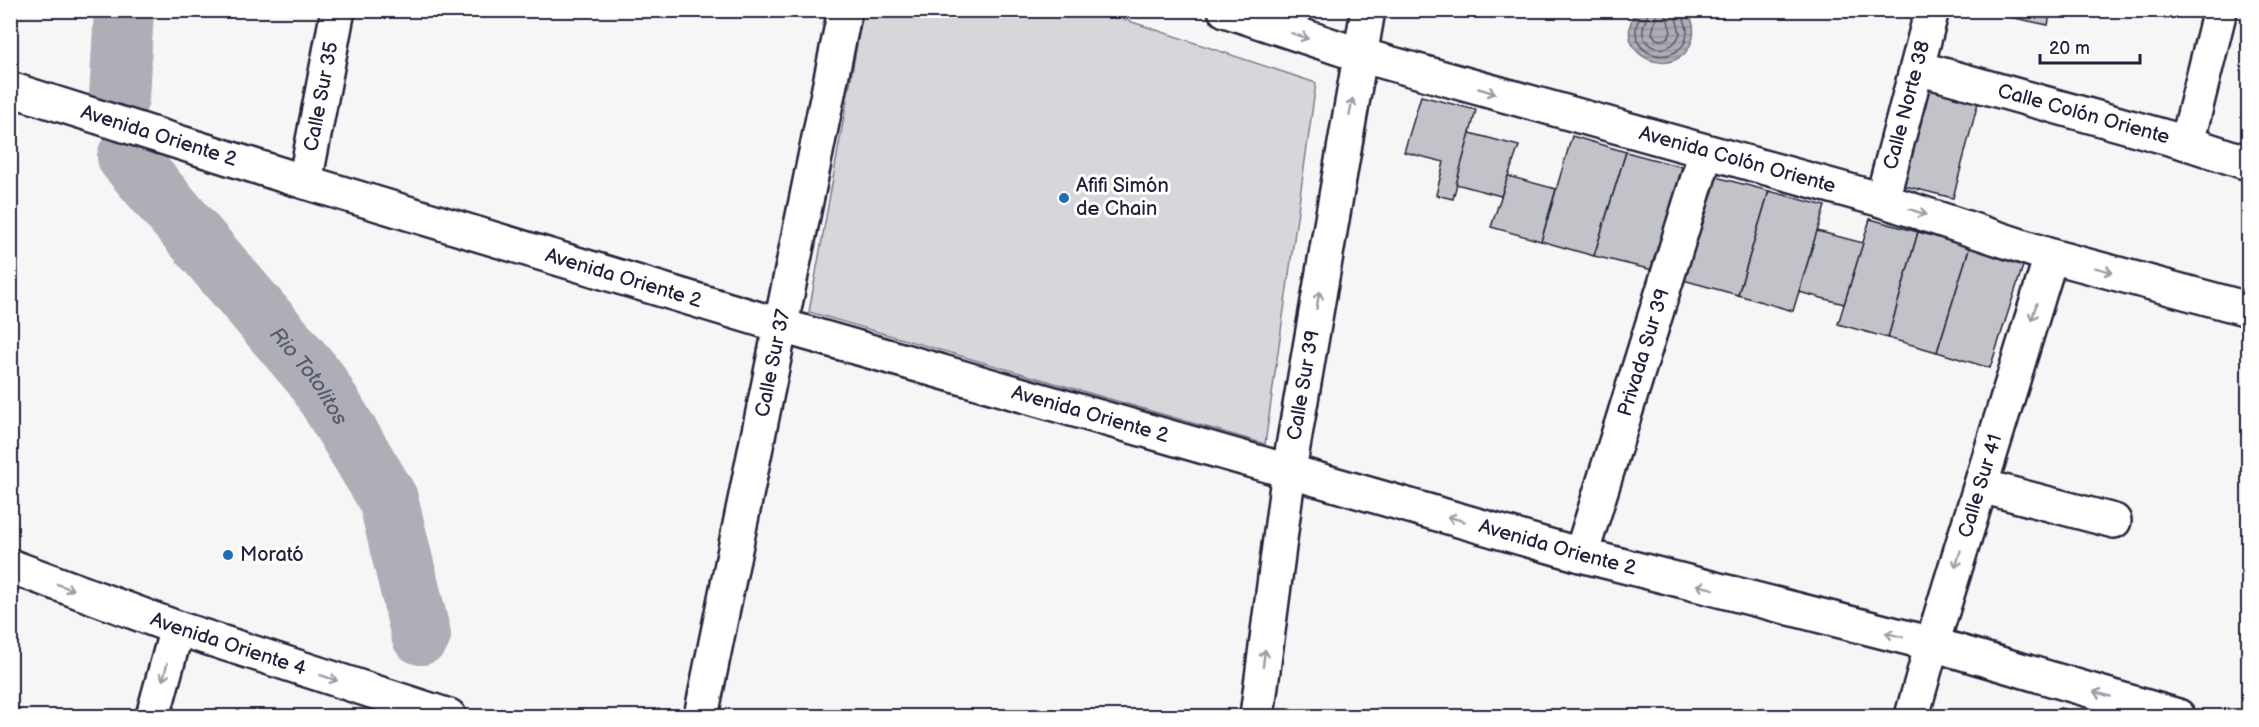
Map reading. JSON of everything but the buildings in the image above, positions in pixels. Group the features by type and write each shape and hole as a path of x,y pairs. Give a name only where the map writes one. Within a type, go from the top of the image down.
{"street":[{"name":"Calle Sur 35","path":"305,182 338,10"},
{"name":"Calle Sur 37","path":"701,717 845,10"},
{"name":"Avenida Colón Oriente","path":"1225,10 1360,56 1882,200 2051,256 2248,309"},
{"name":"Calle Sur 39","path":"1257,717 1289,470 1368,10"},
{"name":"Calle Norte 38","path":"1882,200 1932,10"},
{"path":"2187,143 2220,10"},
{"name":"Calle Colón Oriente","path":"1918,68 2187,143 2248,163"},
{"name":"Avenida Oriente 2","path":"10,89 305,182 782,326 1581,555 1932,644 2178,717"},
{"name":"Privada Sur 39","path":"1581,555 1706,152"},
{"name":"Calle Sur 41","path":"1911,717 2051,256"},
{"path":"1981,486 2114,521"},
{"name":"Avenida Oriente 4","path":"10,566 177,628 449,717"},
{"path":"153,717 177,628"}],"shaded area":[{"name":"Afifi Simón de Chain","path":"863,11 1099,11 1316,83 1265,444 809,312"}],"water":[{"path":"1636,11 1686,11 1692,21 1693,33 1692,41 1684,54 1673,61 1660,62 1648,59 1637,52 1631,41 1630,27"}],"waterway":[{"name":"Rio Totolitos","path":"119,98 124,10"},
{"name":"Rio Totolitos","path":"127,157 316,379 388,499 421,635"}],"place":[{"name":"Afifi Simón de Chain","path":"1064,198"},
{"name":"Morató","path":"228,555"}]}
